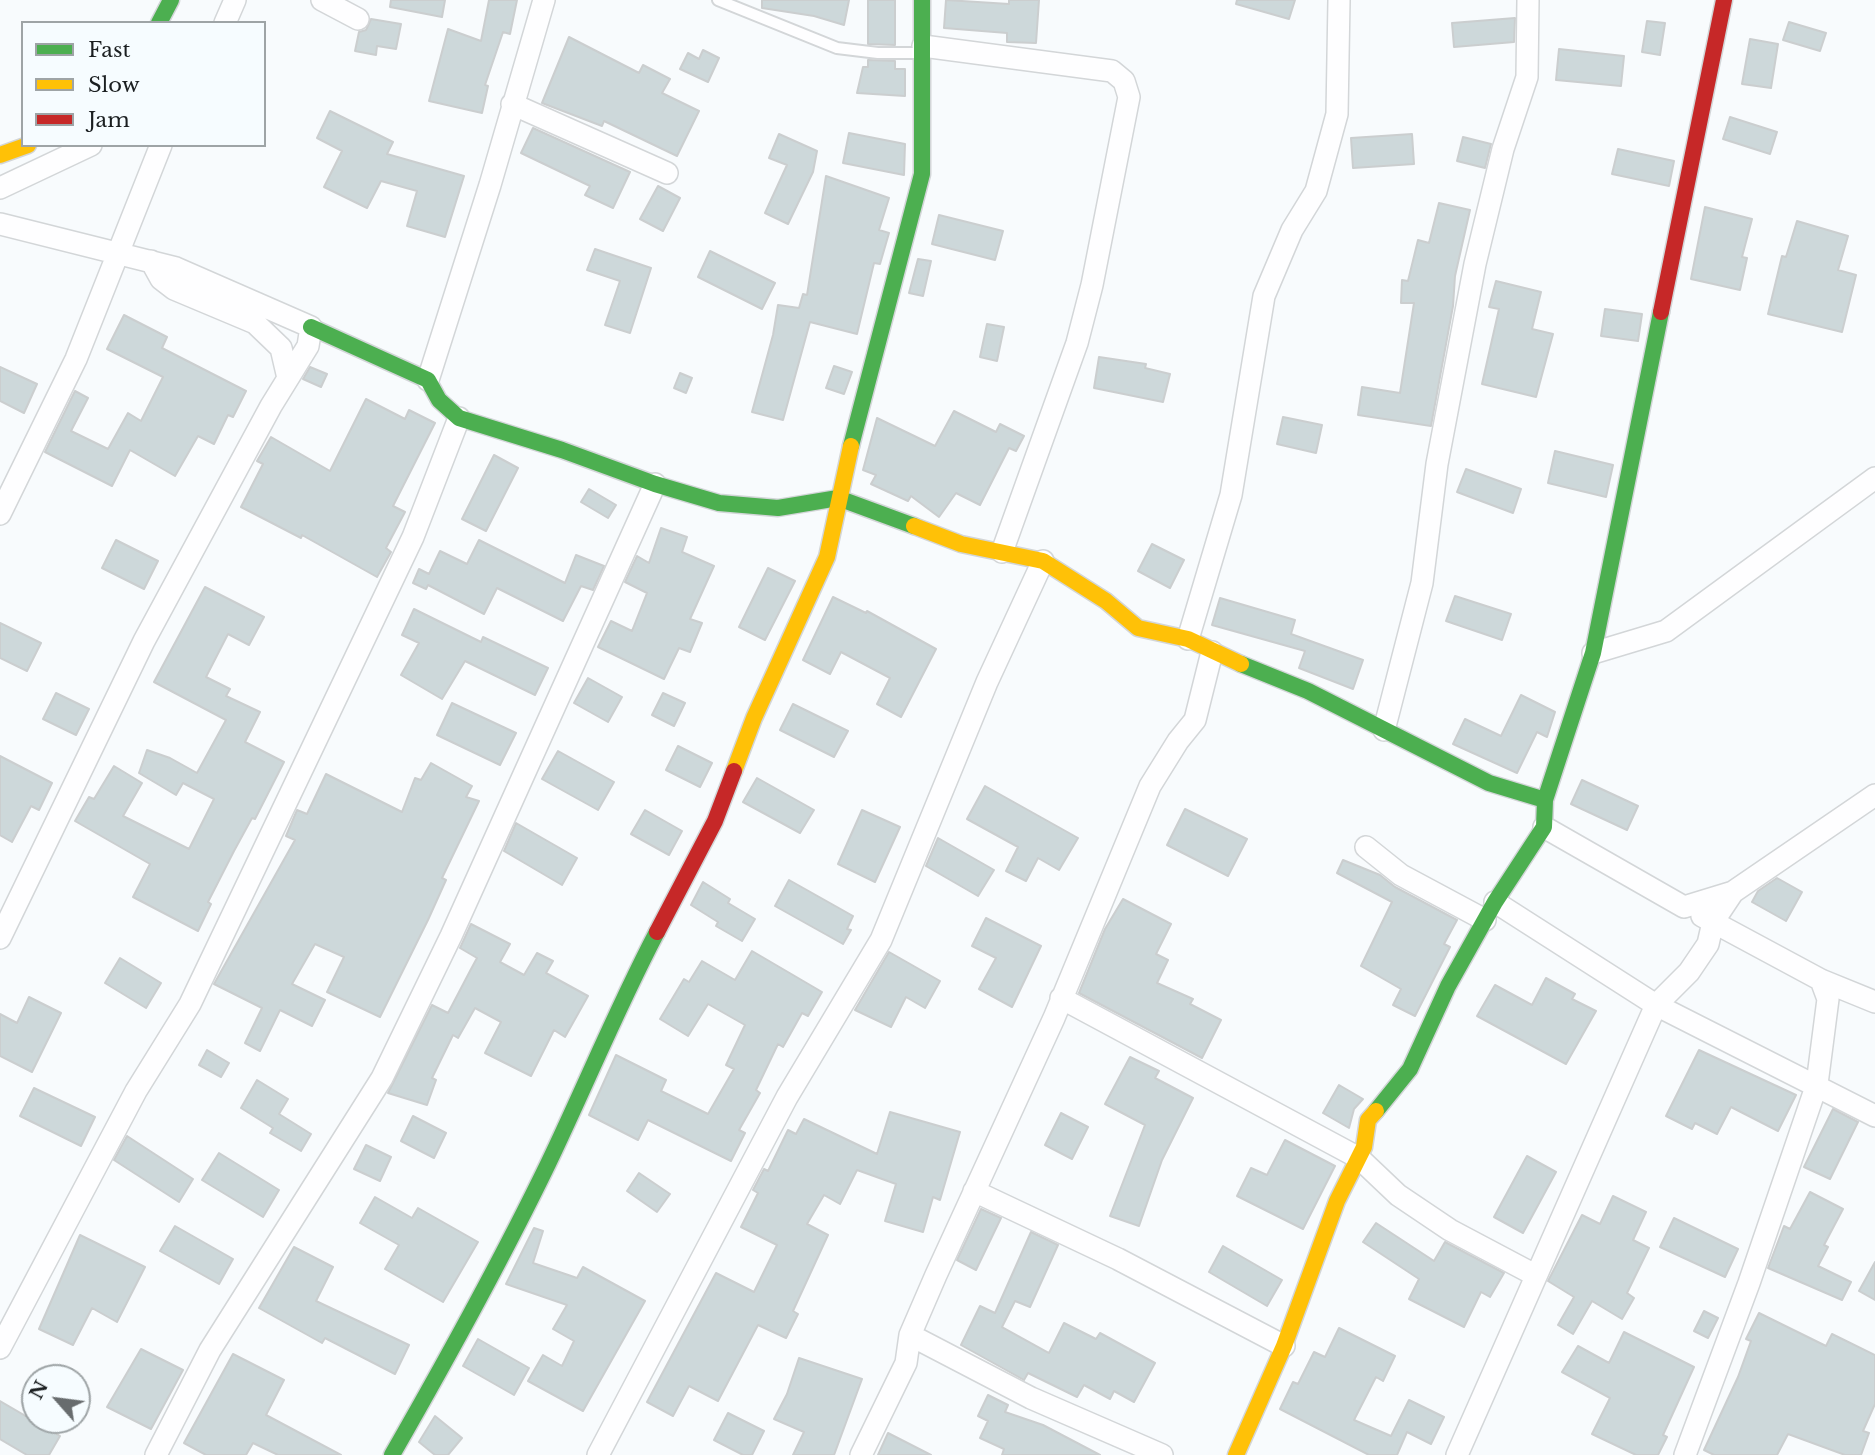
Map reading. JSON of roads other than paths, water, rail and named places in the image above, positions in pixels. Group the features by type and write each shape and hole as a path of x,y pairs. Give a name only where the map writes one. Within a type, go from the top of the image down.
{"main road":[{"path":"160,21 172,0"},
{"path":"392,1455 454,1346 548,1163 621,1001 715,821 754,718 827,557 838,498 922,174 922,0"},
{"path":"1236,1455 1284,1346 1337,1201 1364,1147 1368,1119 1410,1069 1448,986 1490,911 1544,827 1545,800 1593,653 1724,0"},
{"path":"0,155 22,147"},
{"path":"312,327 428,380 439,400 460,418 562,450 655,484 719,503 778,508 838,498 961,544 1043,561 1106,601 1138,628 1188,639 1212,652 1308,691 1489,783 1545,800"}],"street":[{"path":"226,21 235,0"},
{"path":"321,0 358,19"},
{"path":"428,380 490,185 544,0"},
{"path":"1188,639 1231,495 1264,296 1292,230 1316,191 1337,114 1339,0"},
{"path":"1384,730 1422,583 1437,464 1475,264 1503,149 1527,77 1528,0"},
{"path":"923,49 1112,71 1124,81 1129,97 1077,343 1002,552"},
{"path":"512,104 667,173"},
{"path":"0,188 87,147"},
{"path":"0,513 76,359 160,147"},
{"path":"0,224 176,268 312,327 307,346 144,641 0,938"},
{"path":"151,261 161,279 174,289 255,323 281,348 288,378"},
{"path":"0,1348 124,1113 190,1004 413,537 460,418"},
{"path":"1593,653 1666,631 1875,478"},
{"path":"156,1455 210,1350 382,1078 451,936 655,484"},
{"path":"598,1455 787,1097 881,940 987,682 1043,561"},
{"path":"861,1455 906,1363 910,1335 1061,998 1150,786 1178,741 1195,720 1212,652"},
{"path":"1684,907 1733,892 1875,795"},
{"path":"1544,827 1821,981 1875,1002"},
{"path":"1366,846 1401,874 1490,911 1656,1005 1817,1084 1875,1116"},
{"path":"1457,1455 1656,1005 1689,972 1709,944 1713,922 1733,892"},
{"path":"1685,1455 1749,1283 1817,1084 1828,999 1821,981"},
{"path":"1061,998 1359,1158 1398,1195 1450,1230 1535,1275"},
{"path":"974,1191 1118,1259 1284,1346"},
{"path":"910,1335 1031,1398 1162,1455"}],"lane":[{"path":"718,0 837,48 878,54 923,49"}]}
